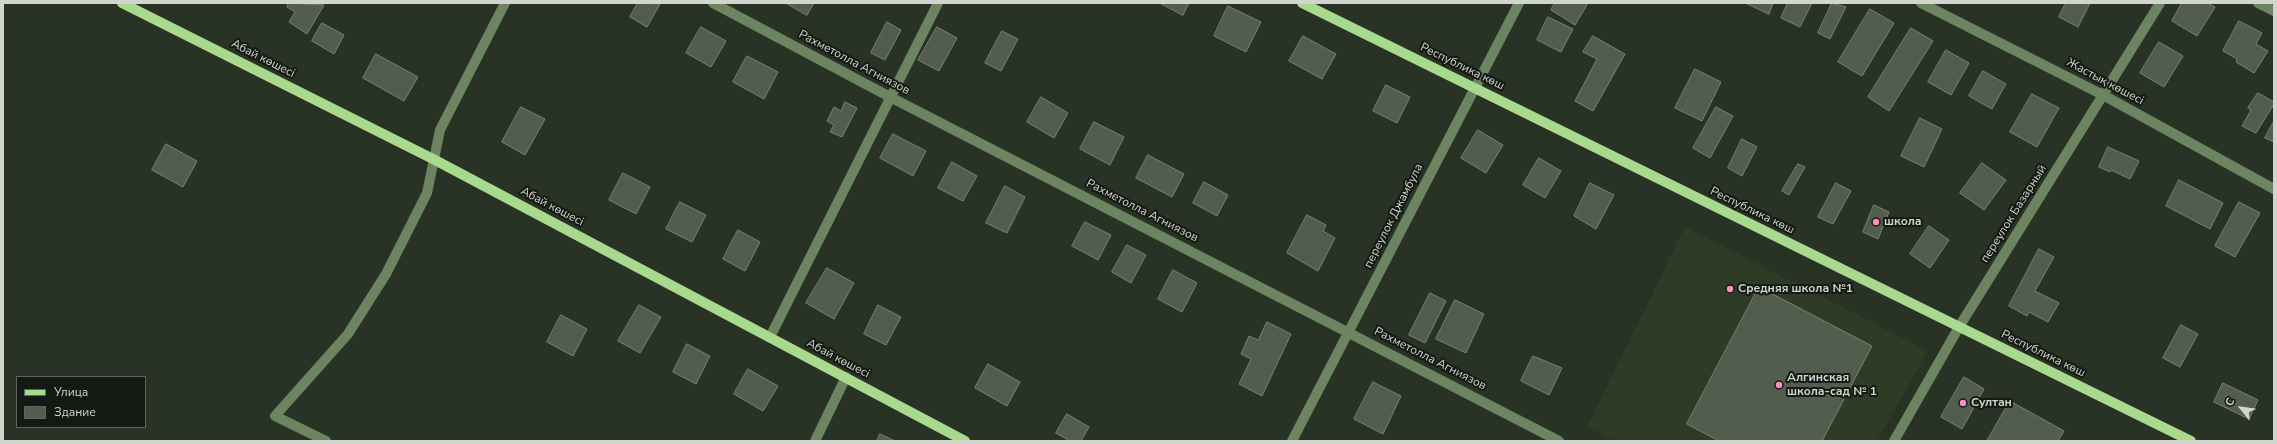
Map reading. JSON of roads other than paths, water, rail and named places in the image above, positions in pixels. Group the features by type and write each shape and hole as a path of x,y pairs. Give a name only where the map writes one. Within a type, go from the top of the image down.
{"main road":[{"name":"Абай көшесі","path":"122,3 435,160 965,441"},
{"name":"Республика көш","path":"1302,3 2191,441"}],"street":[{"path":"326,441 275,416 348,334 386,274 427,193 440,130 505,3"},
{"name":"Рахметолла Агниязов","path":"713,3 892,98 1559,441"},
{"path":"770,337 892,98 938,3"},
{"name":"переулок Джамбула","path":"1292,441 1519,3"},
{"name":"Жастық көшесі","path":"1921,3 2103,95 2274,189"},
{"name":"переулок Базарный","path":"1894,441 1959,327 2160,3"},
{"path":"2258,3 2274,11"},
{"path":"815,441 846,378"}],"place":[{"name":"школа","path":"1876,222"},
{"name":"Средняя школа №1","path":"1730,289"},
{"name":"Алгинская школа-сад № 1","path":"1779,385"},
{"name":"Султан","path":"1963,403"}]}
